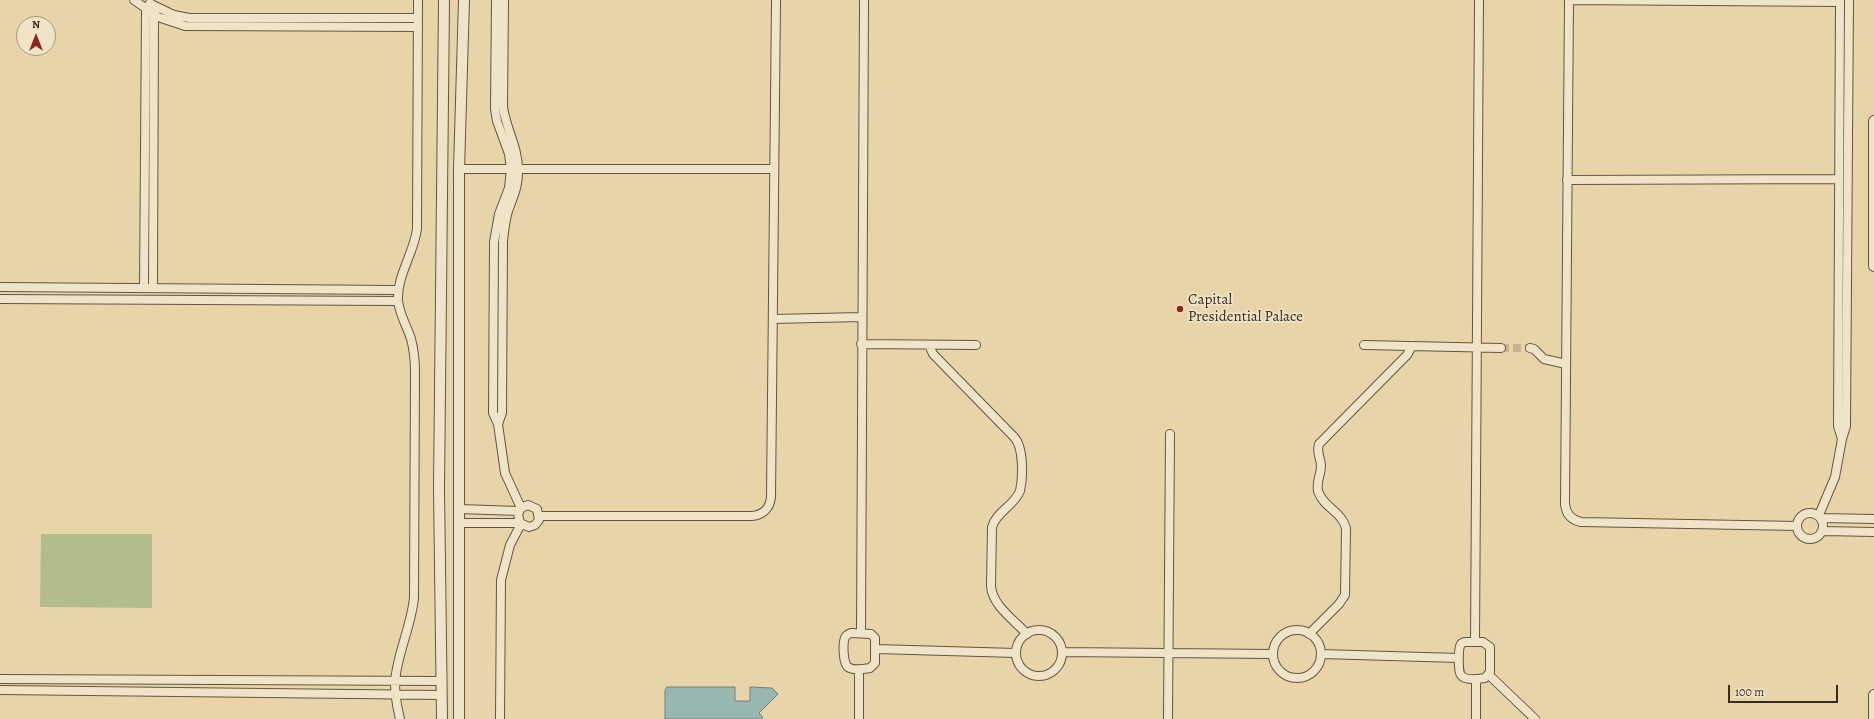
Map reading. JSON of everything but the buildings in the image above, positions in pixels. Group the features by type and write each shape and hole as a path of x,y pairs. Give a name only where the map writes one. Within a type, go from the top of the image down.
{"street":[{"path":"134,0 180,17 199,19 418,18"},
{"path":"400,719 395,682 400,655 411,617 414,590 415,361 411,339 402,318 398,301 398,290 414,246 417,229 418,0"},
{"path":"442,719 439,495 444,0"},
{"path":"459,719 459,169 464,0"},
{"path":"496,0 495,109 497,121 515,169"},
{"path":"504,0 503,107 507,125 517,153 515,169 517,186 506,218 503,242 502,413 498,424 505,473 520,509 517,517 521,524"},
{"path":"540,516 752,516 764,512 769,505 771,497 776,0"},
{"path":"860,633 864,0"},
{"path":"1475,642 1479,0"},
{"path":"1797,526 1581,522 1568,514 1565,504 1569,0 1843,1 1846,426 1835,477 1820,517"},
{"path":"150,7 176,24 195,26 418,27"},
{"path":"144,288 150,7"},
{"path":"150,7 153,288"},
{"path":"1842,439 1838,426 1840,179 1844,42"},
{"path":"1874,121 1874,266"},
{"path":"459,169 774,169"},
{"path":"1567,180 1840,179"},
{"path":"442,221 460,221"},
{"path":"0,287 398,290"},
{"path":"0,299 398,301"},
{"path":"773,319 862,317"},
{"path":"441,342 459,342"},
{"path":"861,344 976,345"},
{"path":"929,345 933,354 1019,444 1021,452 1020,491 1015,499 994,520 992,526 992,594 996,601 1027,634"},
{"path":"1364,345 1501,348"},
{"path":"1309,634 1339,604 1345,595 1346,588 1346,528 1343,520 1322,499 1318,490 1318,480 1321,467 1318,453 1319,444 1407,355 1412,346"},
{"path":"1530,348 1534,349 1544,359 1566,364"},
{"path":"1168,719 1170,434"},
{"path":"459,509 520,509 528,505 535,507 540,516"},
{"path":"1812,512 1820,517 1823,522 1823,531 1818,537 1810,539 1803,536 1797,526 1799,519 1804,514 1812,512"},
{"path":"459,523 521,524 526,527 532,526 537,522 540,516"},
{"path":"1820,517 1874,519"},
{"path":"500,719 501,580 510,545 521,524"},
{"path":"1823,531 1874,532"},
{"path":"1041,630 1050,633 1060,643 1062,652 1061,662 1055,670 1042,676 1032,676 1024,671 1018,663 1016,653 1018,644 1027,634 1041,630"},
{"path":"1296,630 1309,634 1316,641 1321,654 1319,663 1314,671 1306,676 1297,678 1288,676 1280,671 1275,664 1273,654 1277,641 1287,632 1296,630"},
{"path":"860,633 874,636 876,649 874,665 868,669 850,668 844,663 844,640 849,634 860,633"},
{"path":"1489,675 1485,678 1476,679 1465,678 1460,675 1459,658 1462,643 1485,642 1490,647 1489,675 1534,719"},
{"path":"876,649 1016,653"},
{"path":"1062,652 1273,654"},
{"path":"1321,654 1459,658"},
{"path":"859,669 860,719"},
{"path":"0,679 395,682 442,681"},
{"path":"1476,679 1476,719"},
{"path":"0,690 442,695"},
{"path":"1874,695 1874,719"}],"green space":[{"path":"41,534 152,534 152,608 40,607"}],"water":[{"path":"667,687 735,687 735,701 750,701 750,687 772,688 778,694 759,713 763,717 761,719 665,719 665,691"}],"tunnel":[{"path":"1501,348 1530,348"}],"place":[{"name":"Capital Presidential Palace","path":"1180,309"}]}
